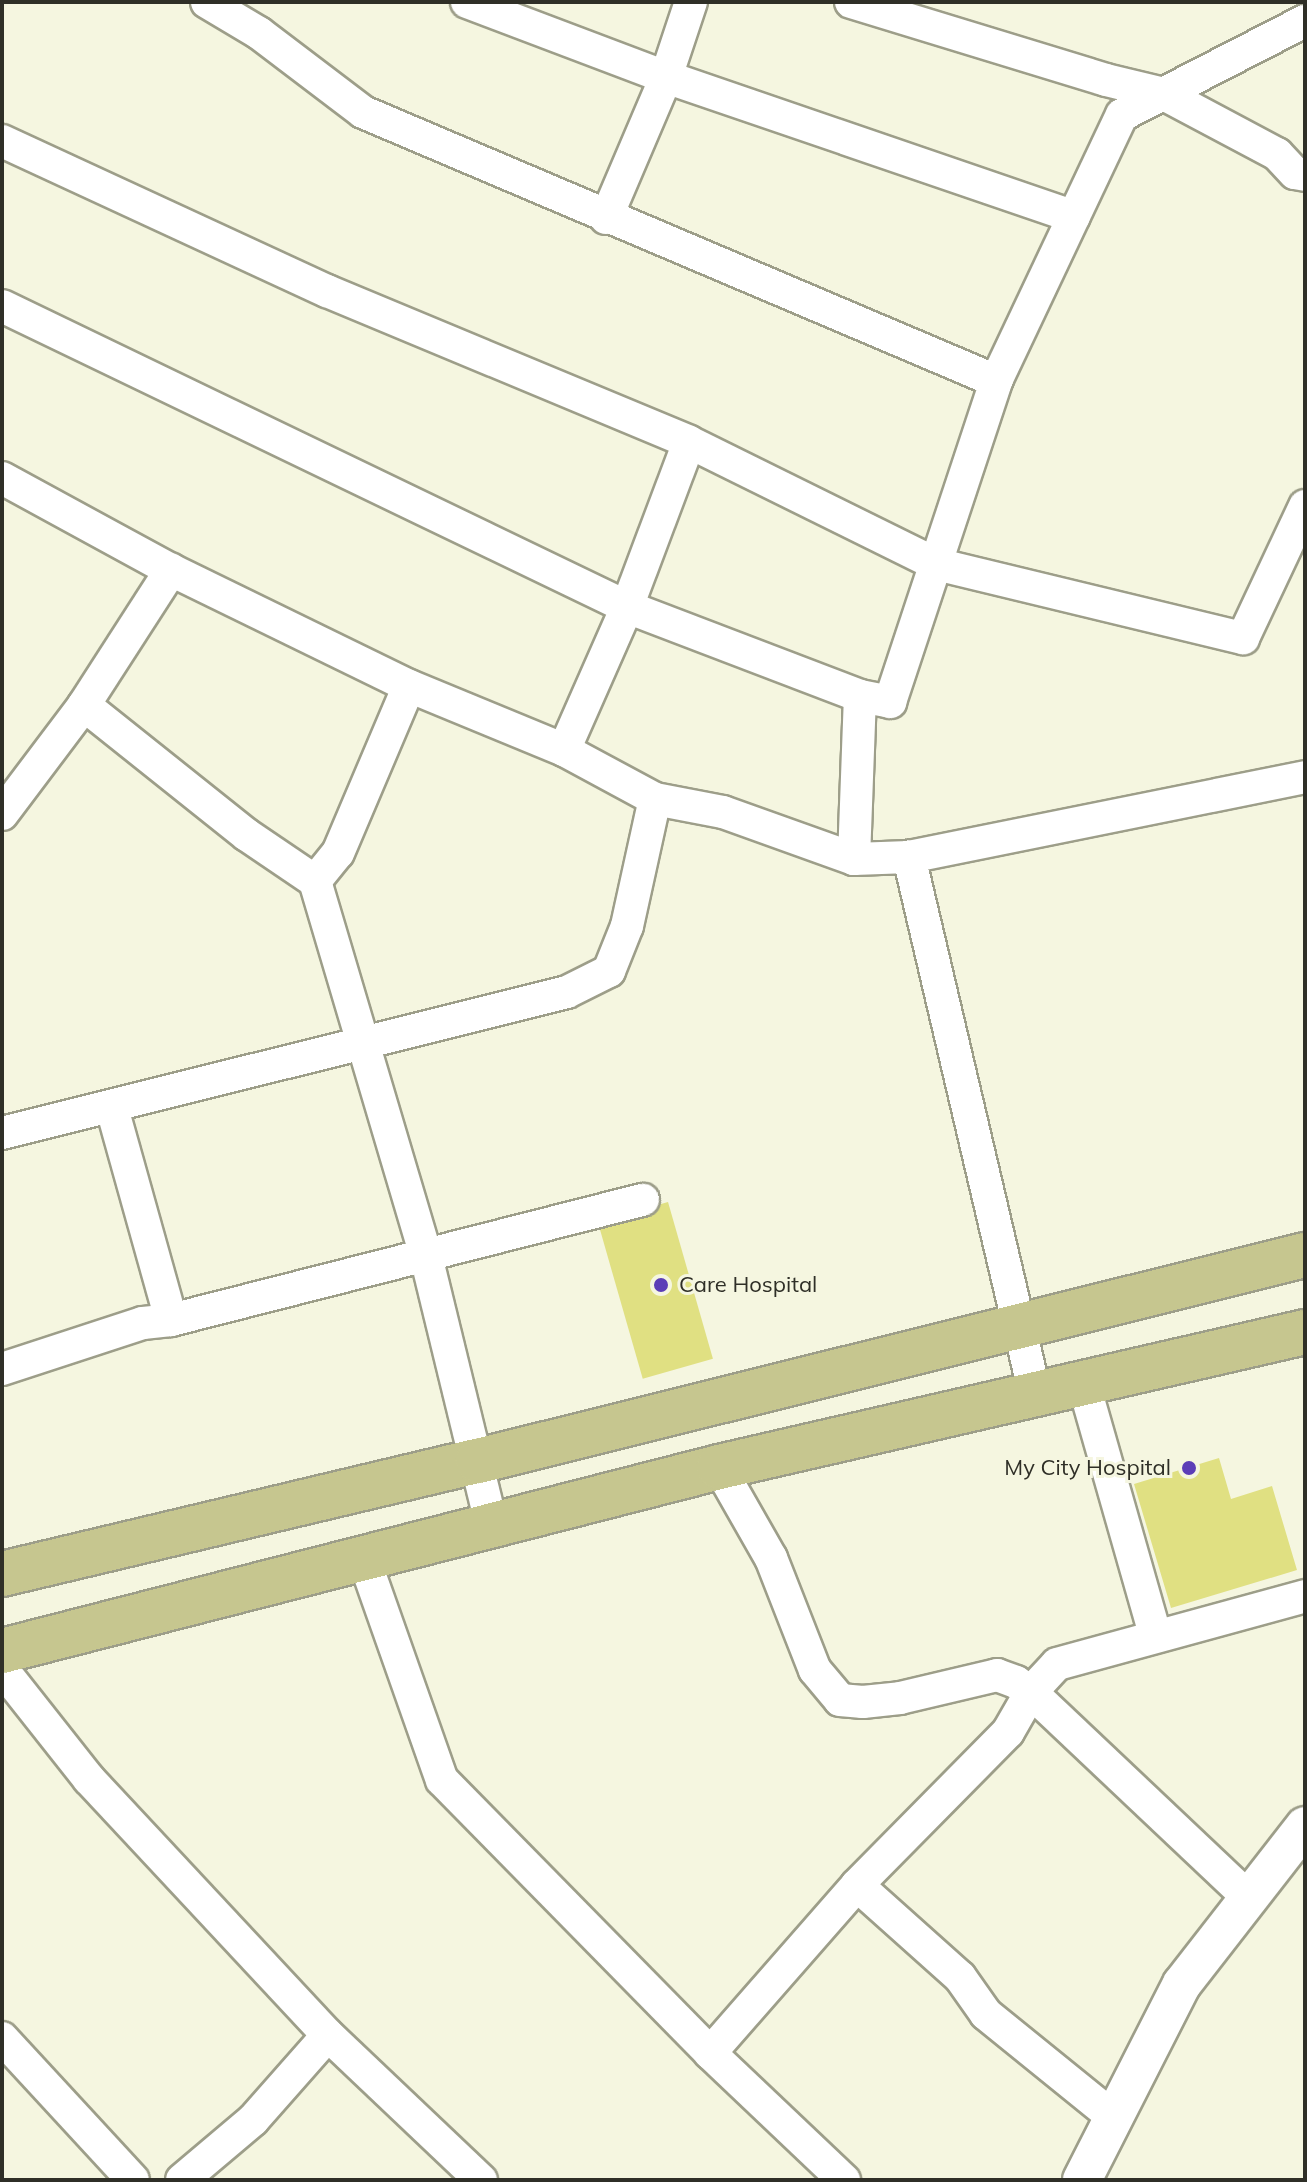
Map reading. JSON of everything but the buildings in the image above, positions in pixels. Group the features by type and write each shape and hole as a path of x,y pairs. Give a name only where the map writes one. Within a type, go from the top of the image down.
{"main road":[{"path":"2,1574 478,1461 1305,1255"},
{"path":"2,1651 719,1467 1305,1332"}],"street":[{"path":"207,2 259,33 363,112 606,218 996,381"},
{"path":"467,2 666,77 1074,217"},
{"path":"606,218 666,77 691,2"},
{"path":"851,2 1106,80 1164,94 1277,154 1295,173 1305,175"},
{"path":"2,306 627,607 860,696 890,702 996,381 1122,115 1305,21"},
{"path":"2,141 327,291 689,442 936,564 1243,638 1305,506"},
{"path":"564,750 627,607 689,442"},
{"path":"2,478 171,570 409,686 564,750 655,799 723,812 854,859 909,857 1305,777"},
{"path":"2,814 84,705 171,570"},
{"path":"315,881 338,853 409,686"},
{"path":"854,859 860,696"},
{"path":"84,705 247,835 315,881 426,1256 492,1526"},
{"path":"2,1133 366,1045 567,992 609,971 627,926 655,799"},
{"path":"909,857 1035,1394"},
{"path":"112,1108 171,1320"},
{"path":"2,1369 143,1323 171,1320 643,1200"},
{"path":"1084,1385 1155,1634"},
{"path":"719,1467 771,1558 815,1670 840,1700 863,1702 900,1698 997,1675 1031,1692 1249,1898"},
{"path":"364,1559 442,1780 710,2053 844,2180"},
{"path":"710,2053 857,1885 1008,1732 1031,1692 1057,1664 1155,1634 1305,1596"},
{"path":"2,1669 89,1779 328,2035 481,2180"},
{"path":"1082,2180 1182,1984 1305,1826"},
{"path":"857,1885 960,1977 986,2014 1113,2117"},
{"path":"182,2180 253,2120 328,2035"},
{"path":"2,2038 133,2180"}],"place":[{"name":"Care Hospital","path":"661,1285"},
{"name":"My City Hospital","path":"1189,1468"}]}
